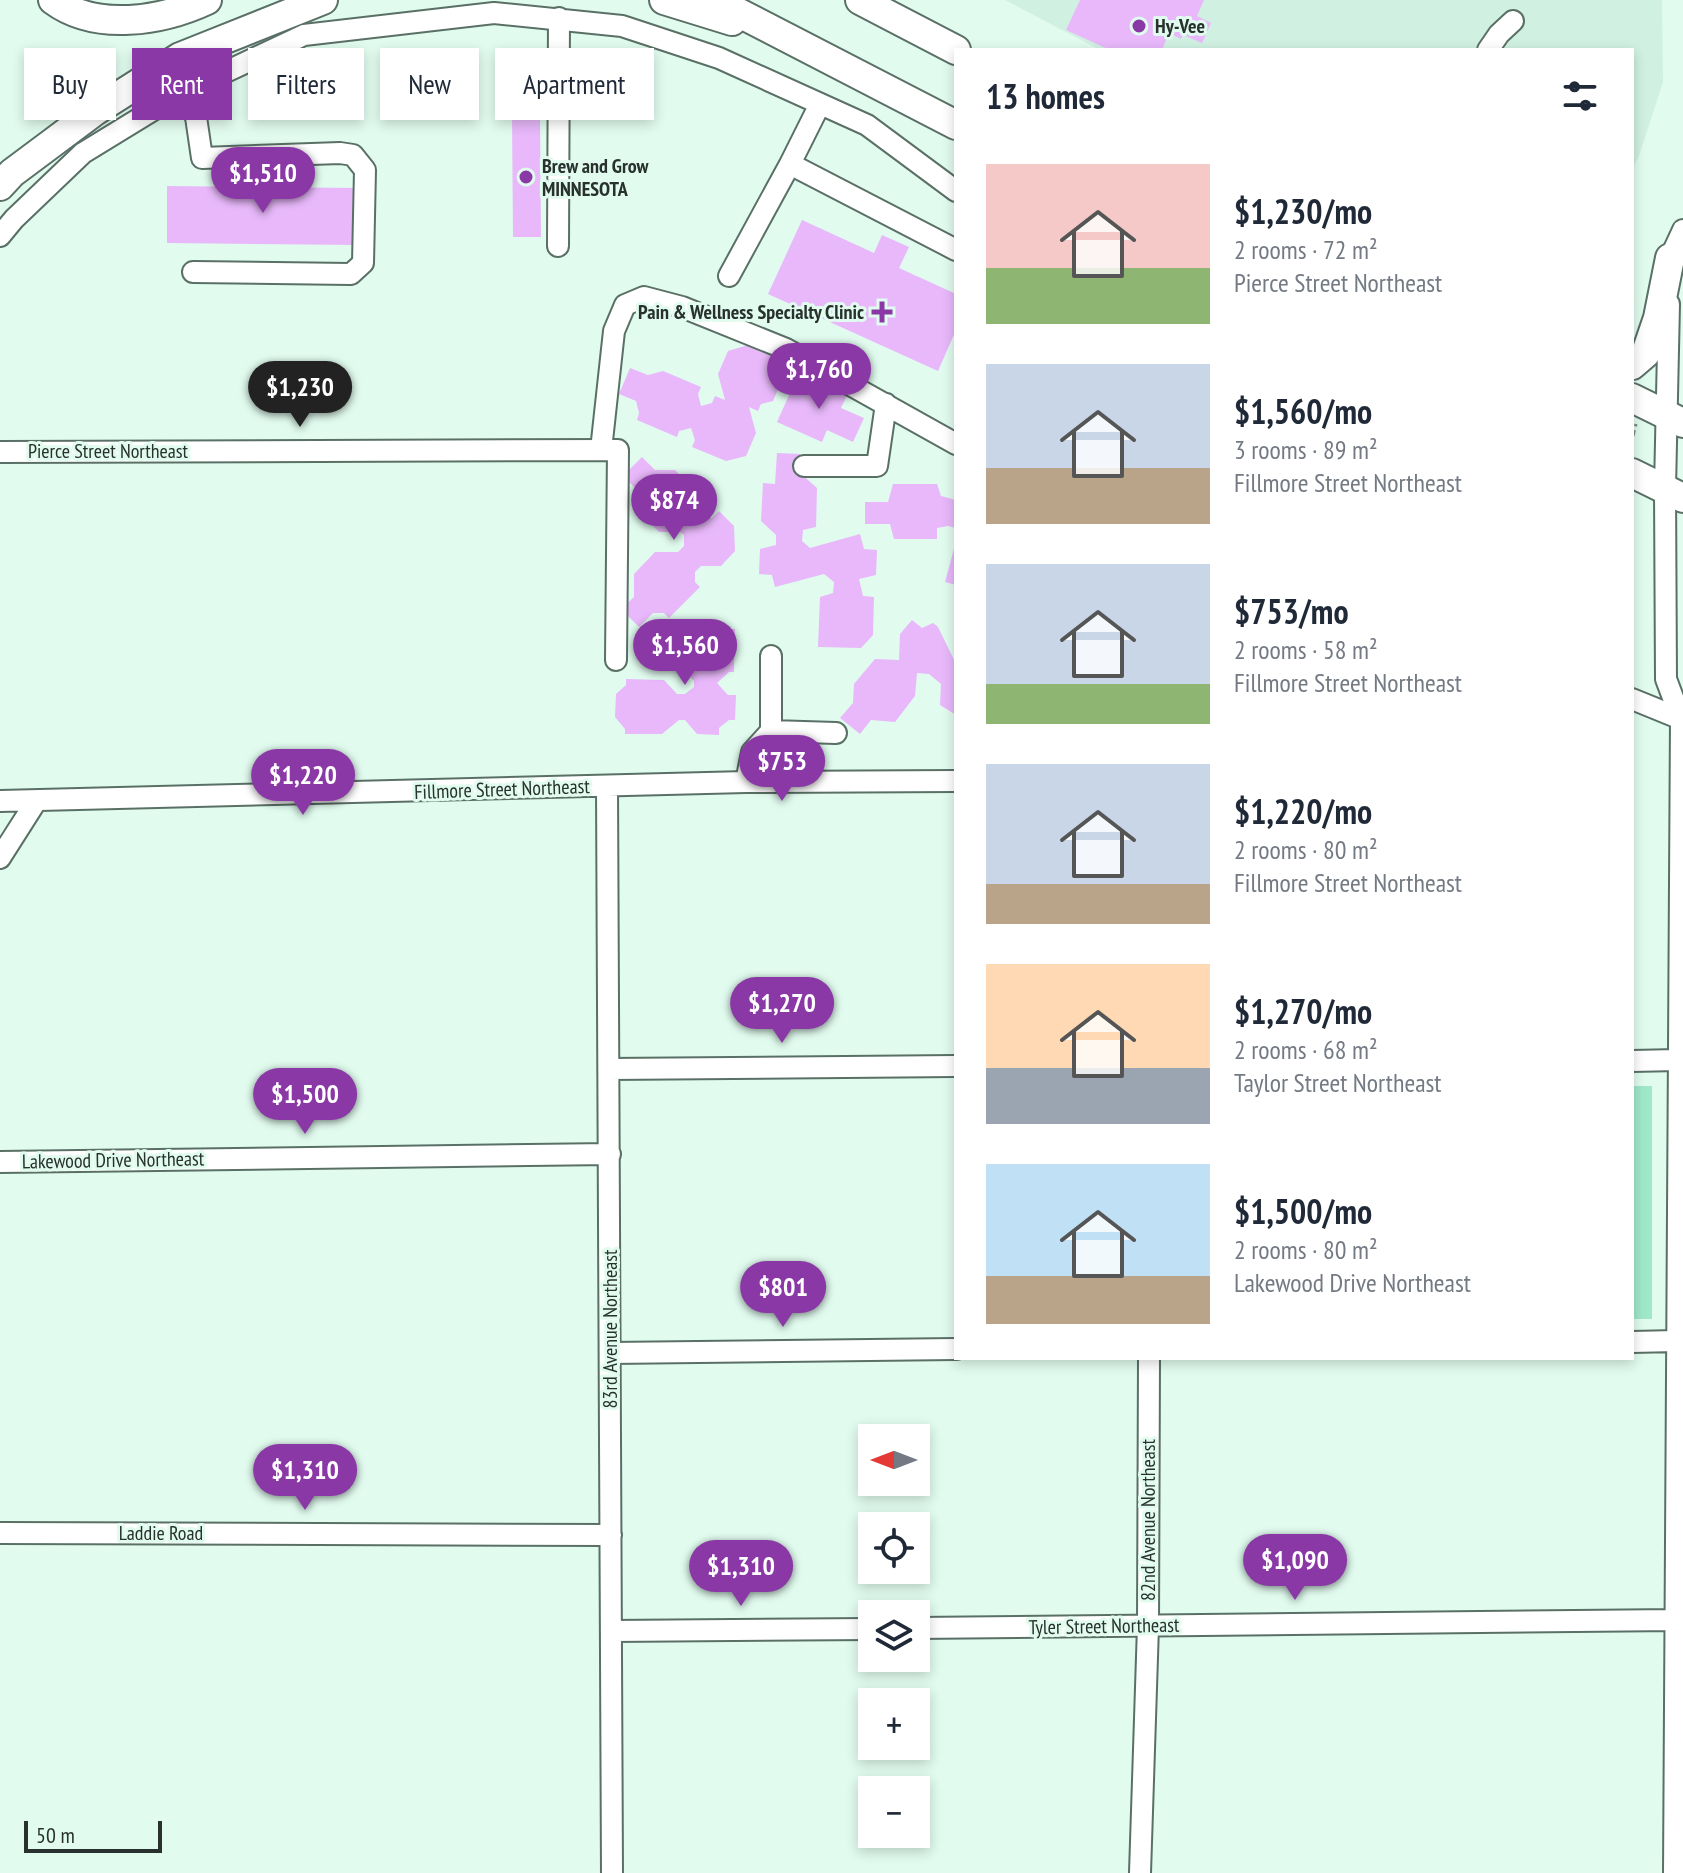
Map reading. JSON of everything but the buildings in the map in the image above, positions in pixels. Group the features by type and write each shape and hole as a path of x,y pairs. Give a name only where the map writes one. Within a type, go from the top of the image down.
{"highway":[{"path":"53,0 65,9 101,18 142,19 181,12 207,0"},
{"path":"0,186 12,173 95,111 180,57 323,0"},
{"path":"664,0 782,36"},
{"path":"714,0 954,124"},
{"path":"860,0 954,49"},
{"path":"1634,363 1646,353 1658,318 1670,258"},
{"path":"1634,410 1675,419"},
{"path":"1634,474 1674,493"}],"street":[{"path":"232,69 304,35 494,13 622,26 719,58 867,125 954,190"},
{"path":"558,246 559,18"},
{"path":"1489,48 1513,21"},
{"path":"729,276 820,104"},
{"path":"0,236 83,153 137,120"},
{"path":"193,272 351,274 363,263 365,170 353,155 202,158 196,120"},
{"path":"790,164 954,249"},
{"path":"1674,1873 1679,1663 1675,1620 1682,717 1666,679 1675,419 1670,258 1683,230"},
{"path":"616,660 618,450 601,450 614,331 625,305 644,297 682,307 786,349 954,443"},
{"path":"804,466 877,466 886,404"},
{"name":"Pierce Street Northeast","path":"0,452 601,450"},
{"path":"746,782 752,752 771,731 771,656"},
{"path":"1634,700 1682,717"},
{"path":"771,731 836,733"},
{"name":"Fillmore Street Northeast","path":"0,801 35,803 746,782 954,781"},
{"name":"83rd Avenue Northeast","path":"607,786 612,1873"},
{"path":"0,858 35,803"},
{"path":"1634,1061 1677,1060"},
{"path":"609,1069 954,1066"},
{"name":"Lakewood Drive Northeast","path":"0,1162 610,1154"},
{"path":"1634,1342 1676,1341"},
{"path":"610,1353 954,1349"},
{"name":"82nd Avenue Northeast","path":"1140,1873 1148,1626 1149,1360"},
{"name":"Laddie Road","path":"0,1533 611,1535"},
{"name":"Tyler Street Northeast","path":"930,1628 1675,1620"},
{"path":"611,1631 858,1629"}],"shaded area":[{"path":"1005,0 1662,0 1663,82 1634,166 1634,48 1096,48"}],"green space":[{"path":"1634,1086 1652,1086 1652,1319 1634,1319"}],"place":[{"name":"Hy-Vee","path":"1139,26"},
{"name":"Brew and Grow MINNESOTA","path":"526,177"},
{"name":"Pain & Wellness Specialty Clinic","path":"882,312"}]}
